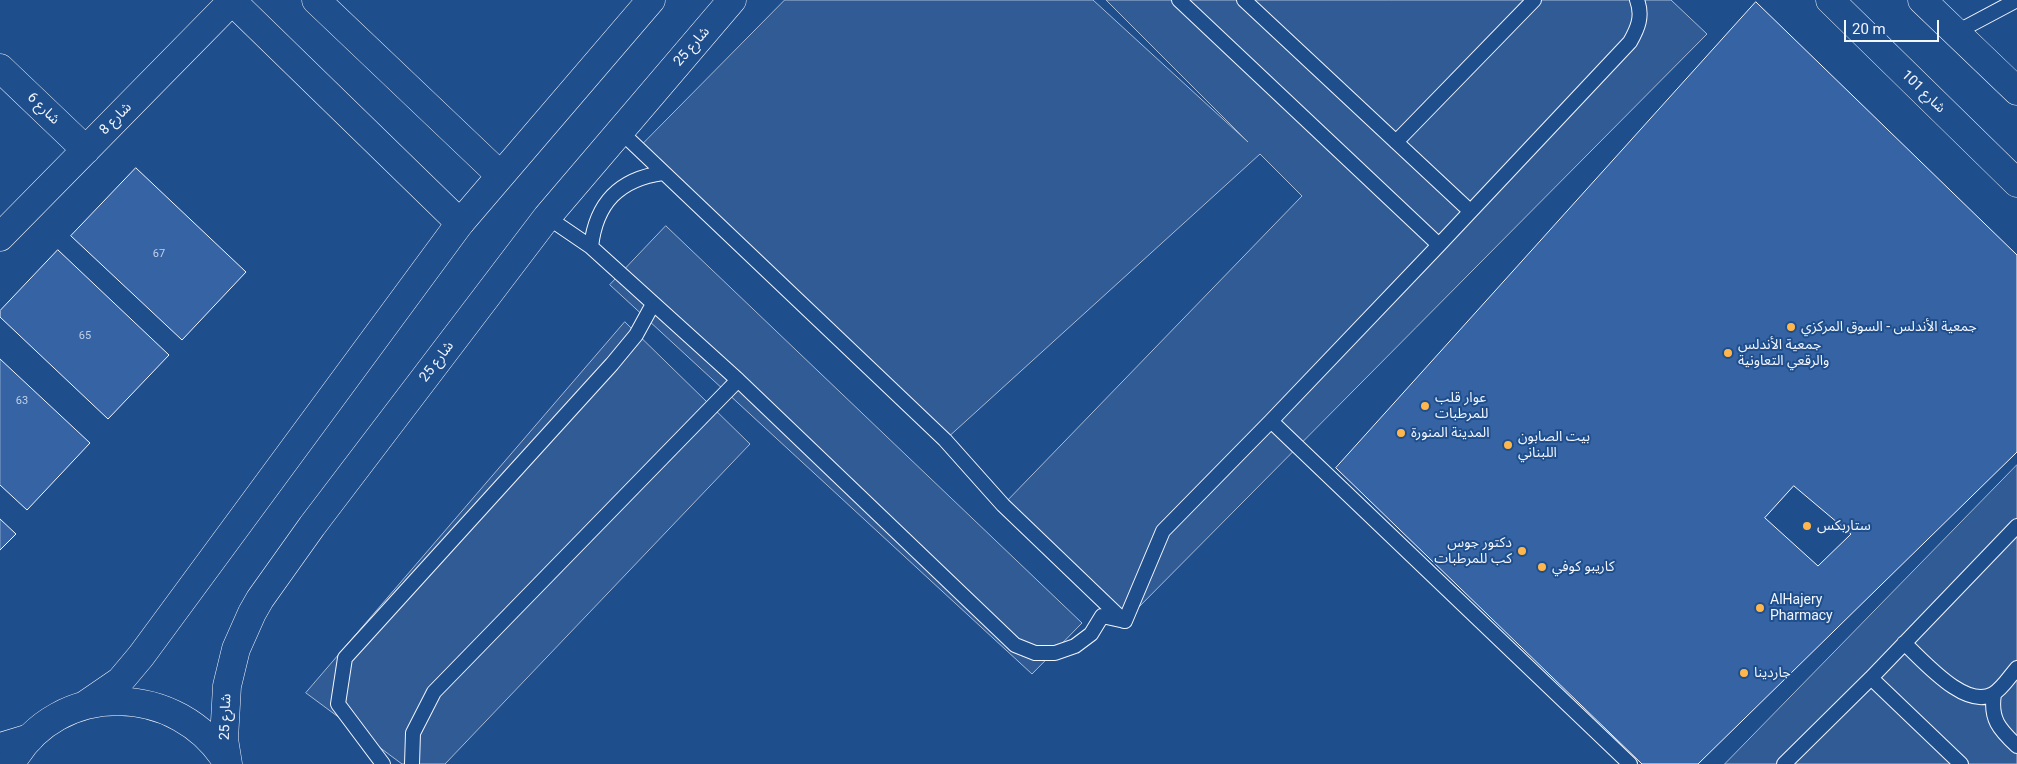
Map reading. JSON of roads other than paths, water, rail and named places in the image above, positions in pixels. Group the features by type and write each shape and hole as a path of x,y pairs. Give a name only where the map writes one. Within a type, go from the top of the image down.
{"street":[{"name":"شارع 8","path":"0,237 232,0 460,223"},
{"path":"316,0 500,175"},
{"path":"85,705 120,681 151,643 460,223 651,0"},
{"name":"شارع 25","path":"228,764 224,739 227,686 236,649 252,613 312,526 547,218 732,0"},
{"name":"شارع 101","path":"1830,0 2017,183"},
{"path":"1922,0 2017,91"},
{"name":"شارع 6","path":"0,68 86,150"},
{"path":"11,764 30,738 46,724 65,713 85,705 107,701 128,701 150,704 190,722 207,736 221,752 228,764"},
{"path":"0,747 30,738"}],"lane":[{"path":"1179,0 1439,245"},
{"path":"1244,0 1470,211"},
{"path":"1396,142 1534,0"},
{"path":"1125,621 1163,531 1271,421 1630,42 1639,26 1641,9 1637,0"},
{"path":"1956,33 2017,0"},
{"path":"620,130 945,440 1004,505 1125,621"},
{"path":"591,247 598,215 618,190 632,181 647,175 663,173"},
{"path":"547,218 591,247 738,380 1015,645 1034,653 1055,653 1075,646 1091,634 1102,616 1125,621"},
{"path":"383,764 338,704 345,658 612,364 636,335 653,304"},
{"path":"412,764 413,733 434,692 738,380"},
{"path":"1271,421 1630,764"},
{"path":"1784,764 1871,678 2017,526"},
{"path":"1904,643 1951,686 1962,693 1982,697 1994,694"},
{"path":"2017,668 1994,694 1992,707 1994,717 2000,729 2017,746"},
{"path":"1871,678 1961,764"}],"place":[{"name":"جمعية الأندلس - السوق المركزي","path":"1791,327"},
{"name":"جمعية الأندلس والرقعي التعاونية","path":"1728,353"},
{"name":"عوار قلب للمرطبات","path":"1425,406"},
{"name":"المدينة المنورة","path":"1401,433"},
{"name":"بيت الصابون اللبناني","path":"1508,445"},
{"name":"ستاربكس","path":"1807,526"},
{"name":"دكتور جوس كب للمرطبات","path":"1522,551"},
{"name":"كاريبو كوفي","path":"1542,567"},
{"name":"AlHajery Pharmacy","path":"1760,608"},
{"name":"جاردينا","path":"1744,673"}]}
